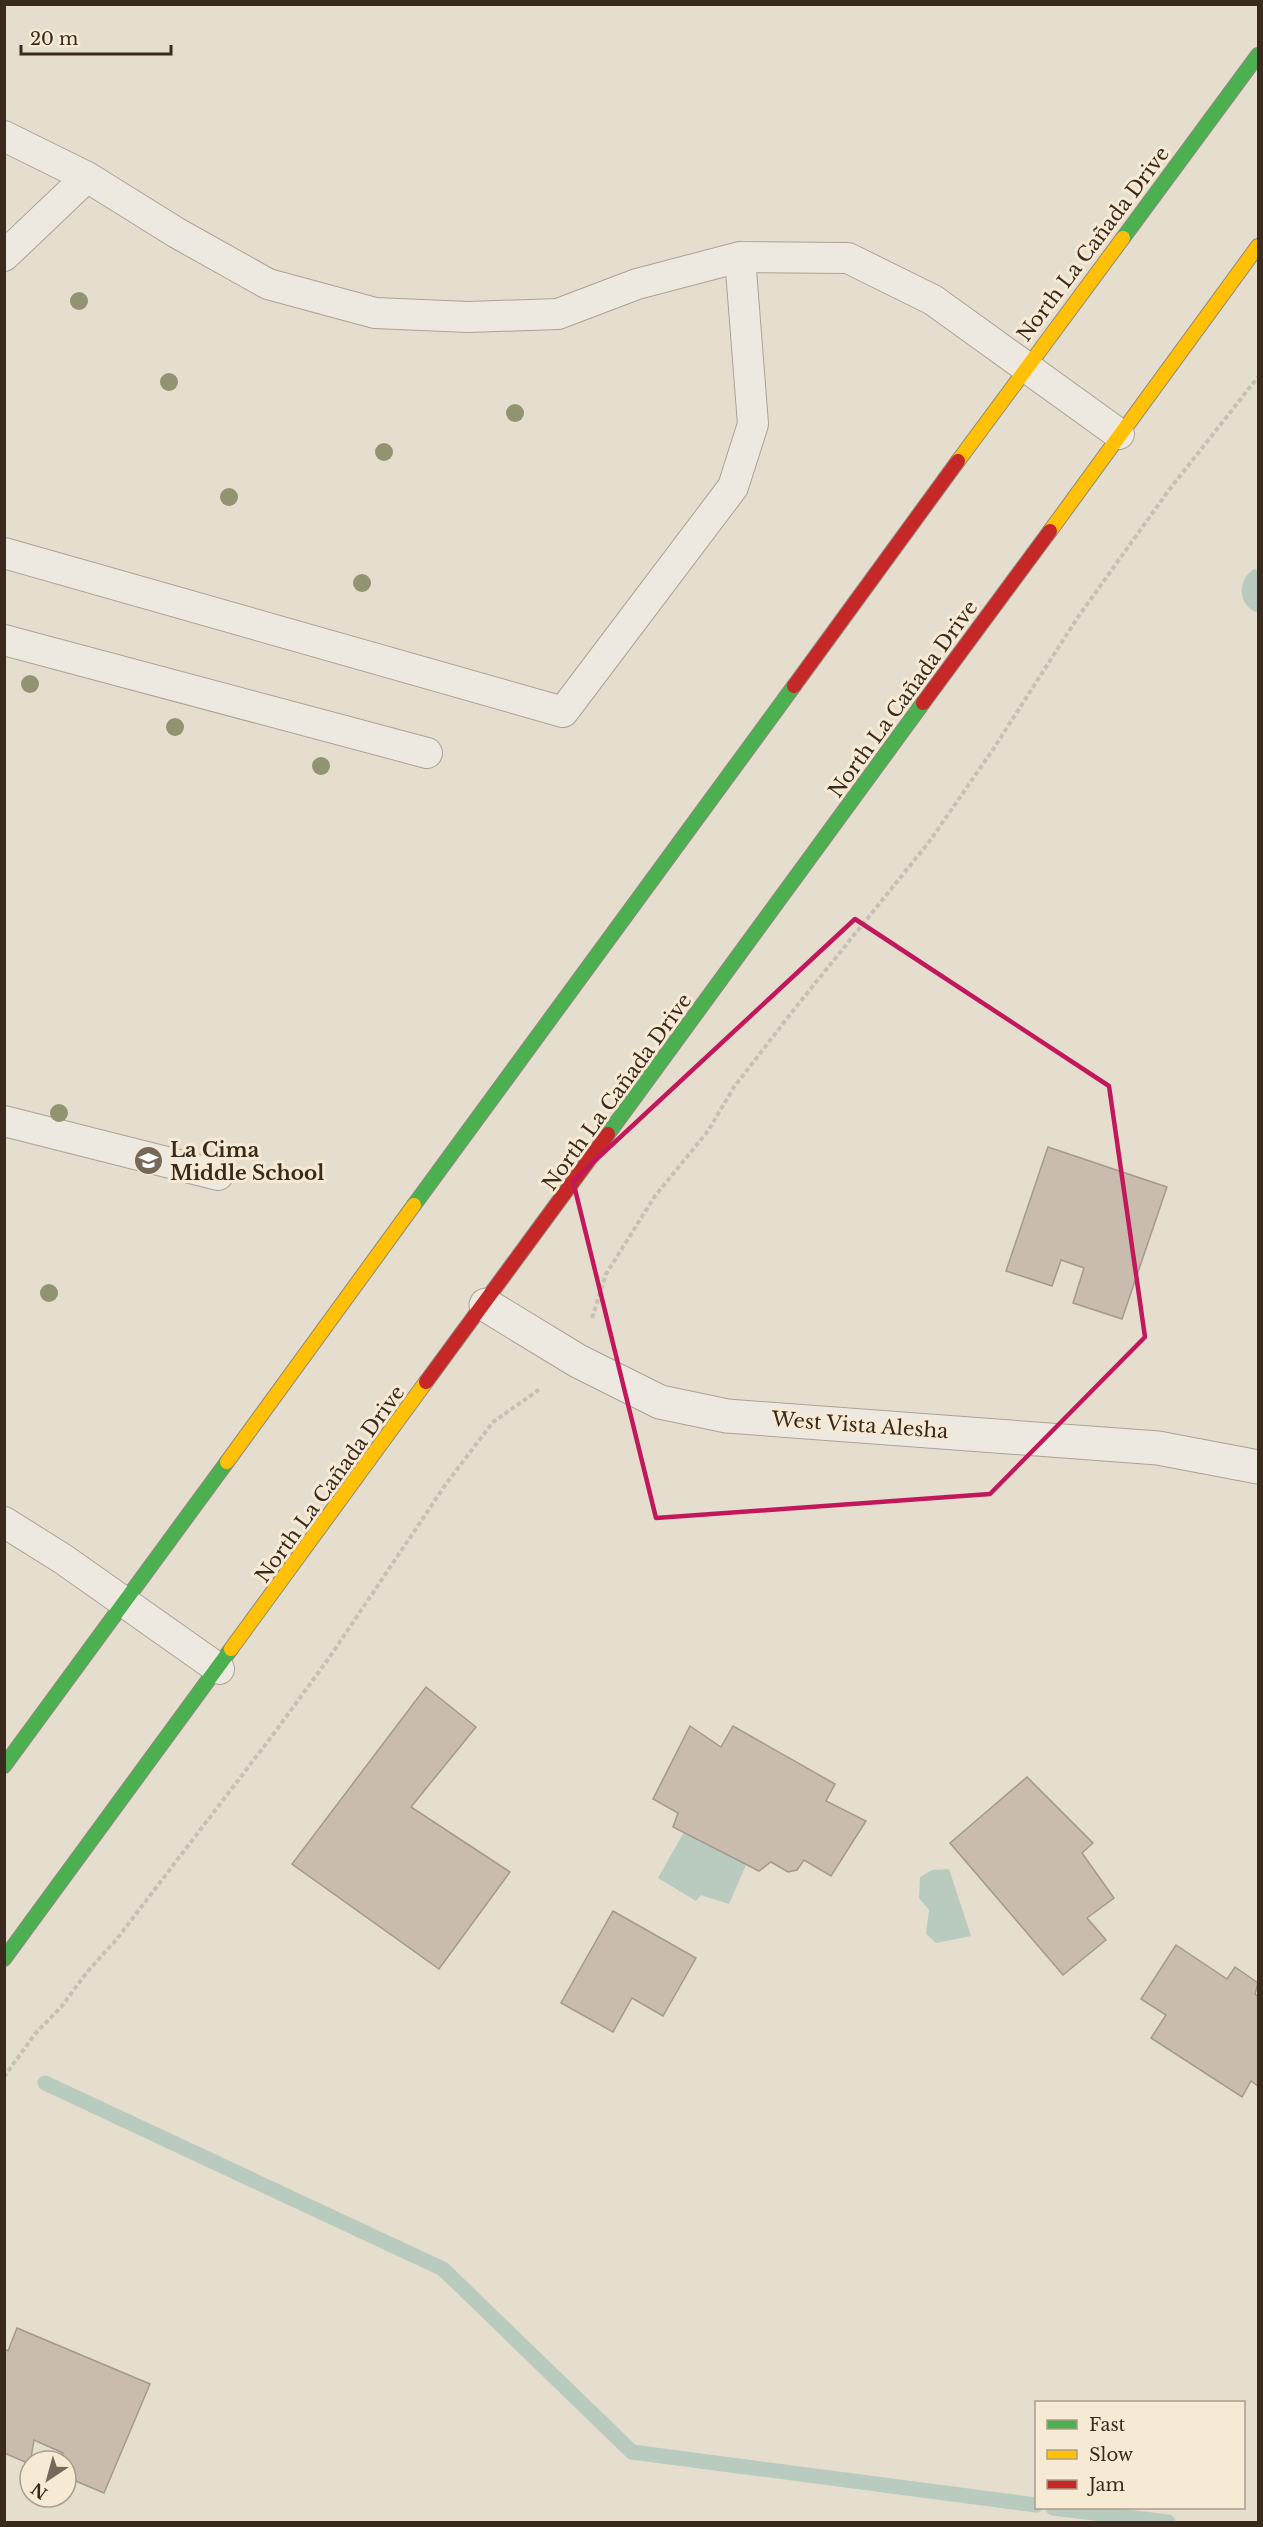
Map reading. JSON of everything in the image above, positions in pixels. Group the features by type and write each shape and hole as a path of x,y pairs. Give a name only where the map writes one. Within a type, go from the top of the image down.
{"main road":[{"name":"North La Cañada Drive","path":"4,1766 1027,367 1258,55"},
{"name":"North La Cañada Drive","path":"4,1959 486,1305 1258,246"}],"street":[{"name":"West Vista Alesha","path":"486,1305 567,1353 660,1402 727,1416 1158,1448 1258,1467"}],"lane":[{"path":"6,138 87,177 177,233 268,284 375,313 468,317 558,314 637,284 740,257 848,258 933,300 1119,434"},
{"path":"4,256 87,177"},
{"path":"4,553 563,711 734,487 753,424 740,257"},
{"path":"4,640 427,753"},
{"path":"4,1121 218,1175"},
{"path":"4,1522 219,1669"}],"path":[{"path":"4,2077 34,2034 62,2006 87,1972 116,1940 272,1736 329,1658 434,1501 494,1422 536,1394 567,1353 592,1318 606,1274 655,1196 708,1131 734,1087 777,1031 929,842 994,748 1078,617 1169,490 1258,377"}],"highlighted area":[{"path":"855,919 1109,1086 1145,1337 990,1494 656,1518 573,1181"}],"shaded area":[{"path":"1254,569 1258,571 1258,613 1246,605 1242,593 1244,580"},
{"path":"684,1832 746,1865 729,1904 701,1895 696,1901 658,1878"},
{"path":"949,1869 971,1936 936,1943 926,1934 929,1910 919,1898 920,1877 932,1870"}],"building":[{"path":"1048,1147 1167,1187 1122,1319 1073,1303 1084,1268 1061,1260 1052,1286 1006,1271"},
{"path":"426,1687 476,1727 411,1807 510,1872 439,1969 292,1864"},
{"path":"690,1726 721,1747 733,1726 835,1784 826,1801 866,1821 831,1876 804,1860 797,1870 788,1872 771,1862 759,1871 673,1827 678,1813 653,1799"},
{"path":"1027,1777 1093,1843 1082,1853 1114,1898 1087,1918 1106,1940 1063,1975 950,1843"},
{"path":"613,1911 696,1958 663,2016 632,1998 613,2032 561,2003"},
{"path":"1176,1945 1227,1979 1235,1967 1258,1983 1255,1994 1258,1997 1258,2086 1251,2081 1242,2097 1151,2038 1166,2015 1141,1999"},
{"path":"17,2328 150,2384 104,2493 78,2482 78,2449 54,2449 34,2440 32,2449 18,2449 18,2459 4,2453 4,2349 8,2351"}],"waterway":[{"path":"45,2083 443,2269 632,2452 1035,2505"},
{"path":"1061,2509 1168,2522"}],"traffic: fast":[{"path":"1123,238 1258,55"},
{"path":"414,1205 794,686"},
{"path":"608,1134 923,703"},
{"path":"4,1766 227,1462"},
{"path":"4,1959 231,1649"}],"traffic: slow":[{"path":"958,461 1123,238"},
{"path":"1050,531 1258,246"},
{"path":"227,1462 414,1205"},
{"path":"231,1649 426,1382"}],"traffic: jam":[{"path":"794,686 958,461"},
{"path":"923,703 1050,531"},
{"path":"426,1382 608,1134"}],"place":[{"name":"La Cima Middle School","path":"149,1161"}]}
